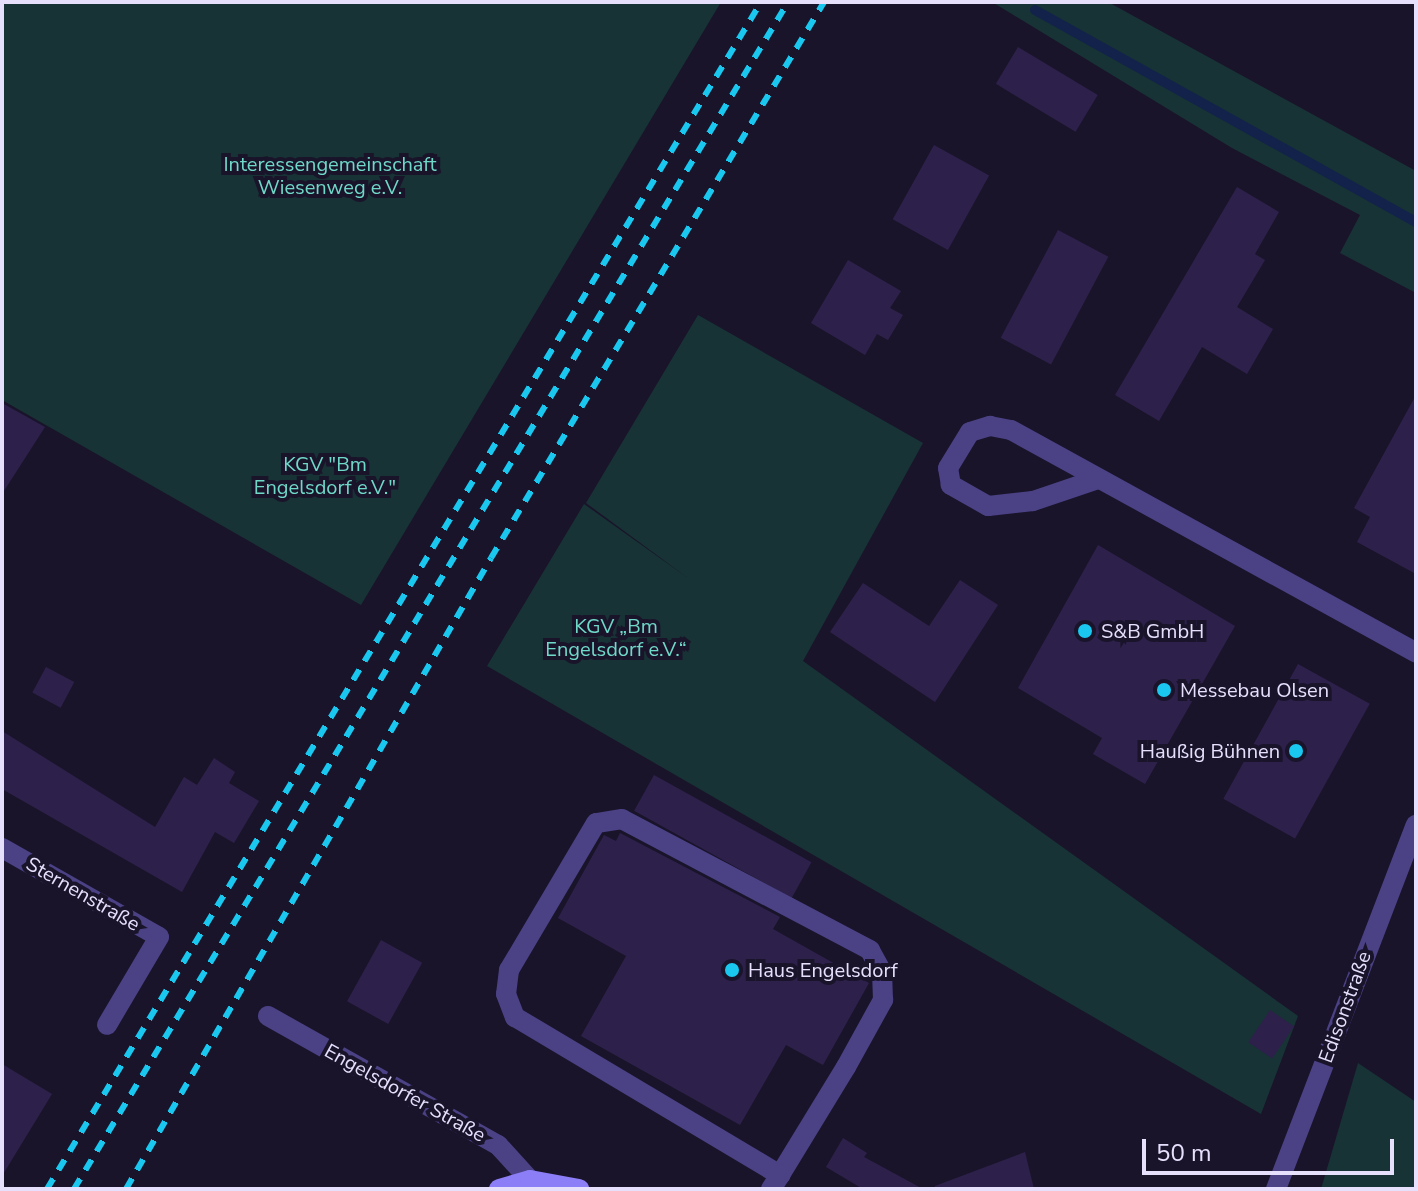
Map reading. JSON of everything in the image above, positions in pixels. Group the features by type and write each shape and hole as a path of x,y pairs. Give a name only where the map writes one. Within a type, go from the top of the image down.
{"street":[{"path":"1098,479 1033,501 988,506 951,485 948,468 970,432 990,426 1011,430 1416,653"},
{"path":"622,819 870,950 882,972 883,1000 776,1182 515,1017 506,994 509,970 596,823 622,819"},
{"name":"Edisonstraße","path":"1276,1189 1416,825"},
{"name":"Sternenstraße","path":"2,848 159,937 107,1025"},
{"name":"Engelsdorfer Straße","path":"268,1016 498,1145 528,1184"},
{"path":"499,1189 528,1184 579,1189"}],"green space":[{"path":"2,2 721,2 361,605 2,400"},
{"path":"992,2 1108,2 1416,171 1416,293 1340,253 1360,215 1232,148"},
{"name":"KGV „Bm Engelsdorf e.V.“","path":"698,315 923,443 803,661 1298,1016 1261,1114 487,666 584,504 688,578 586,503"},
{"path":"1358,1063 1416,1102 1416,1189 1321,1189"}],"building":[{"path":"1018,47 1098,95 1076,132 996,84"},
{"path":"934,145 989,176 948,250 893,219"},
{"path":"1237,187 1279,212 1255,254 1265,260 1237,307 1273,329 1247,374 1202,347 1159,421 1115,395"},
{"path":"1058,230 1108,257 1051,364 1001,338"},
{"path":"848,260 901,291 890,308 903,315 888,340 877,334 865,355 811,323"},
{"path":"1416,395 1416,574 1357,542 1370,517 1354,508"},
{"path":"2,403 45,427 2,494"},
{"path":"1098,545 1235,626 1145,784 1093,754 1102,738 1018,688"},
{"path":"960,580 998,605 935,702 830,632 863,583 929,626"},
{"name":"Haußig Bühnen","path":"1298,664 1370,704 1295,838 1223,799"},
{"path":"46,667 74,682 61,708 32,693"},
{"path":"2,731 155,827 184,777 197,785 214,758 235,772 229,783 259,801 234,843 215,832 182,892 2,789"},
{"path":"654,775 811,862 792,898 634,811"},
{"name":"Haus Engelsdorf","path":"620,833 780,917 773,929 869,983 823,1065 786,1045 740,1125 581,1036 626,956 558,918 604,835 616,841"},
{"path":"381,940 422,963 388,1024 347,1001"},
{"path":"1270,1010 1294,1026 1272,1059 1248,1042"},
{"path":"2,1064 52,1094 2,1176"},
{"path":"843,1138 867,1153 864,1157 923,1189 863,1189 826,1167"},
{"path":"1025,1152 1034,1189 935,1189 935,1186"}],"waterway":[{"path":"1035,10 1416,222"}],"railway":[{"path":"47,1189 761,2"},
{"path":"74,1189 788,2"},
{"path":"126,1189 491,558 824,2"}],"place":[{"name":"S&B GmbH","path":"1085,631"},
{"name":"Messebau Olsen","path":"1164,690"},
{"name":"Haußig Bühnen","path":"1296,751"},
{"name":"Haus Engelsdorf","path":"732,970"}],"park label":[{"name":"Interessengemeinschaft Wiesenweg e.V.","path":"330,176"},
{"name":"KGV \"Bm Engelsdorf e.V.\"","path":"325,476"}]}
